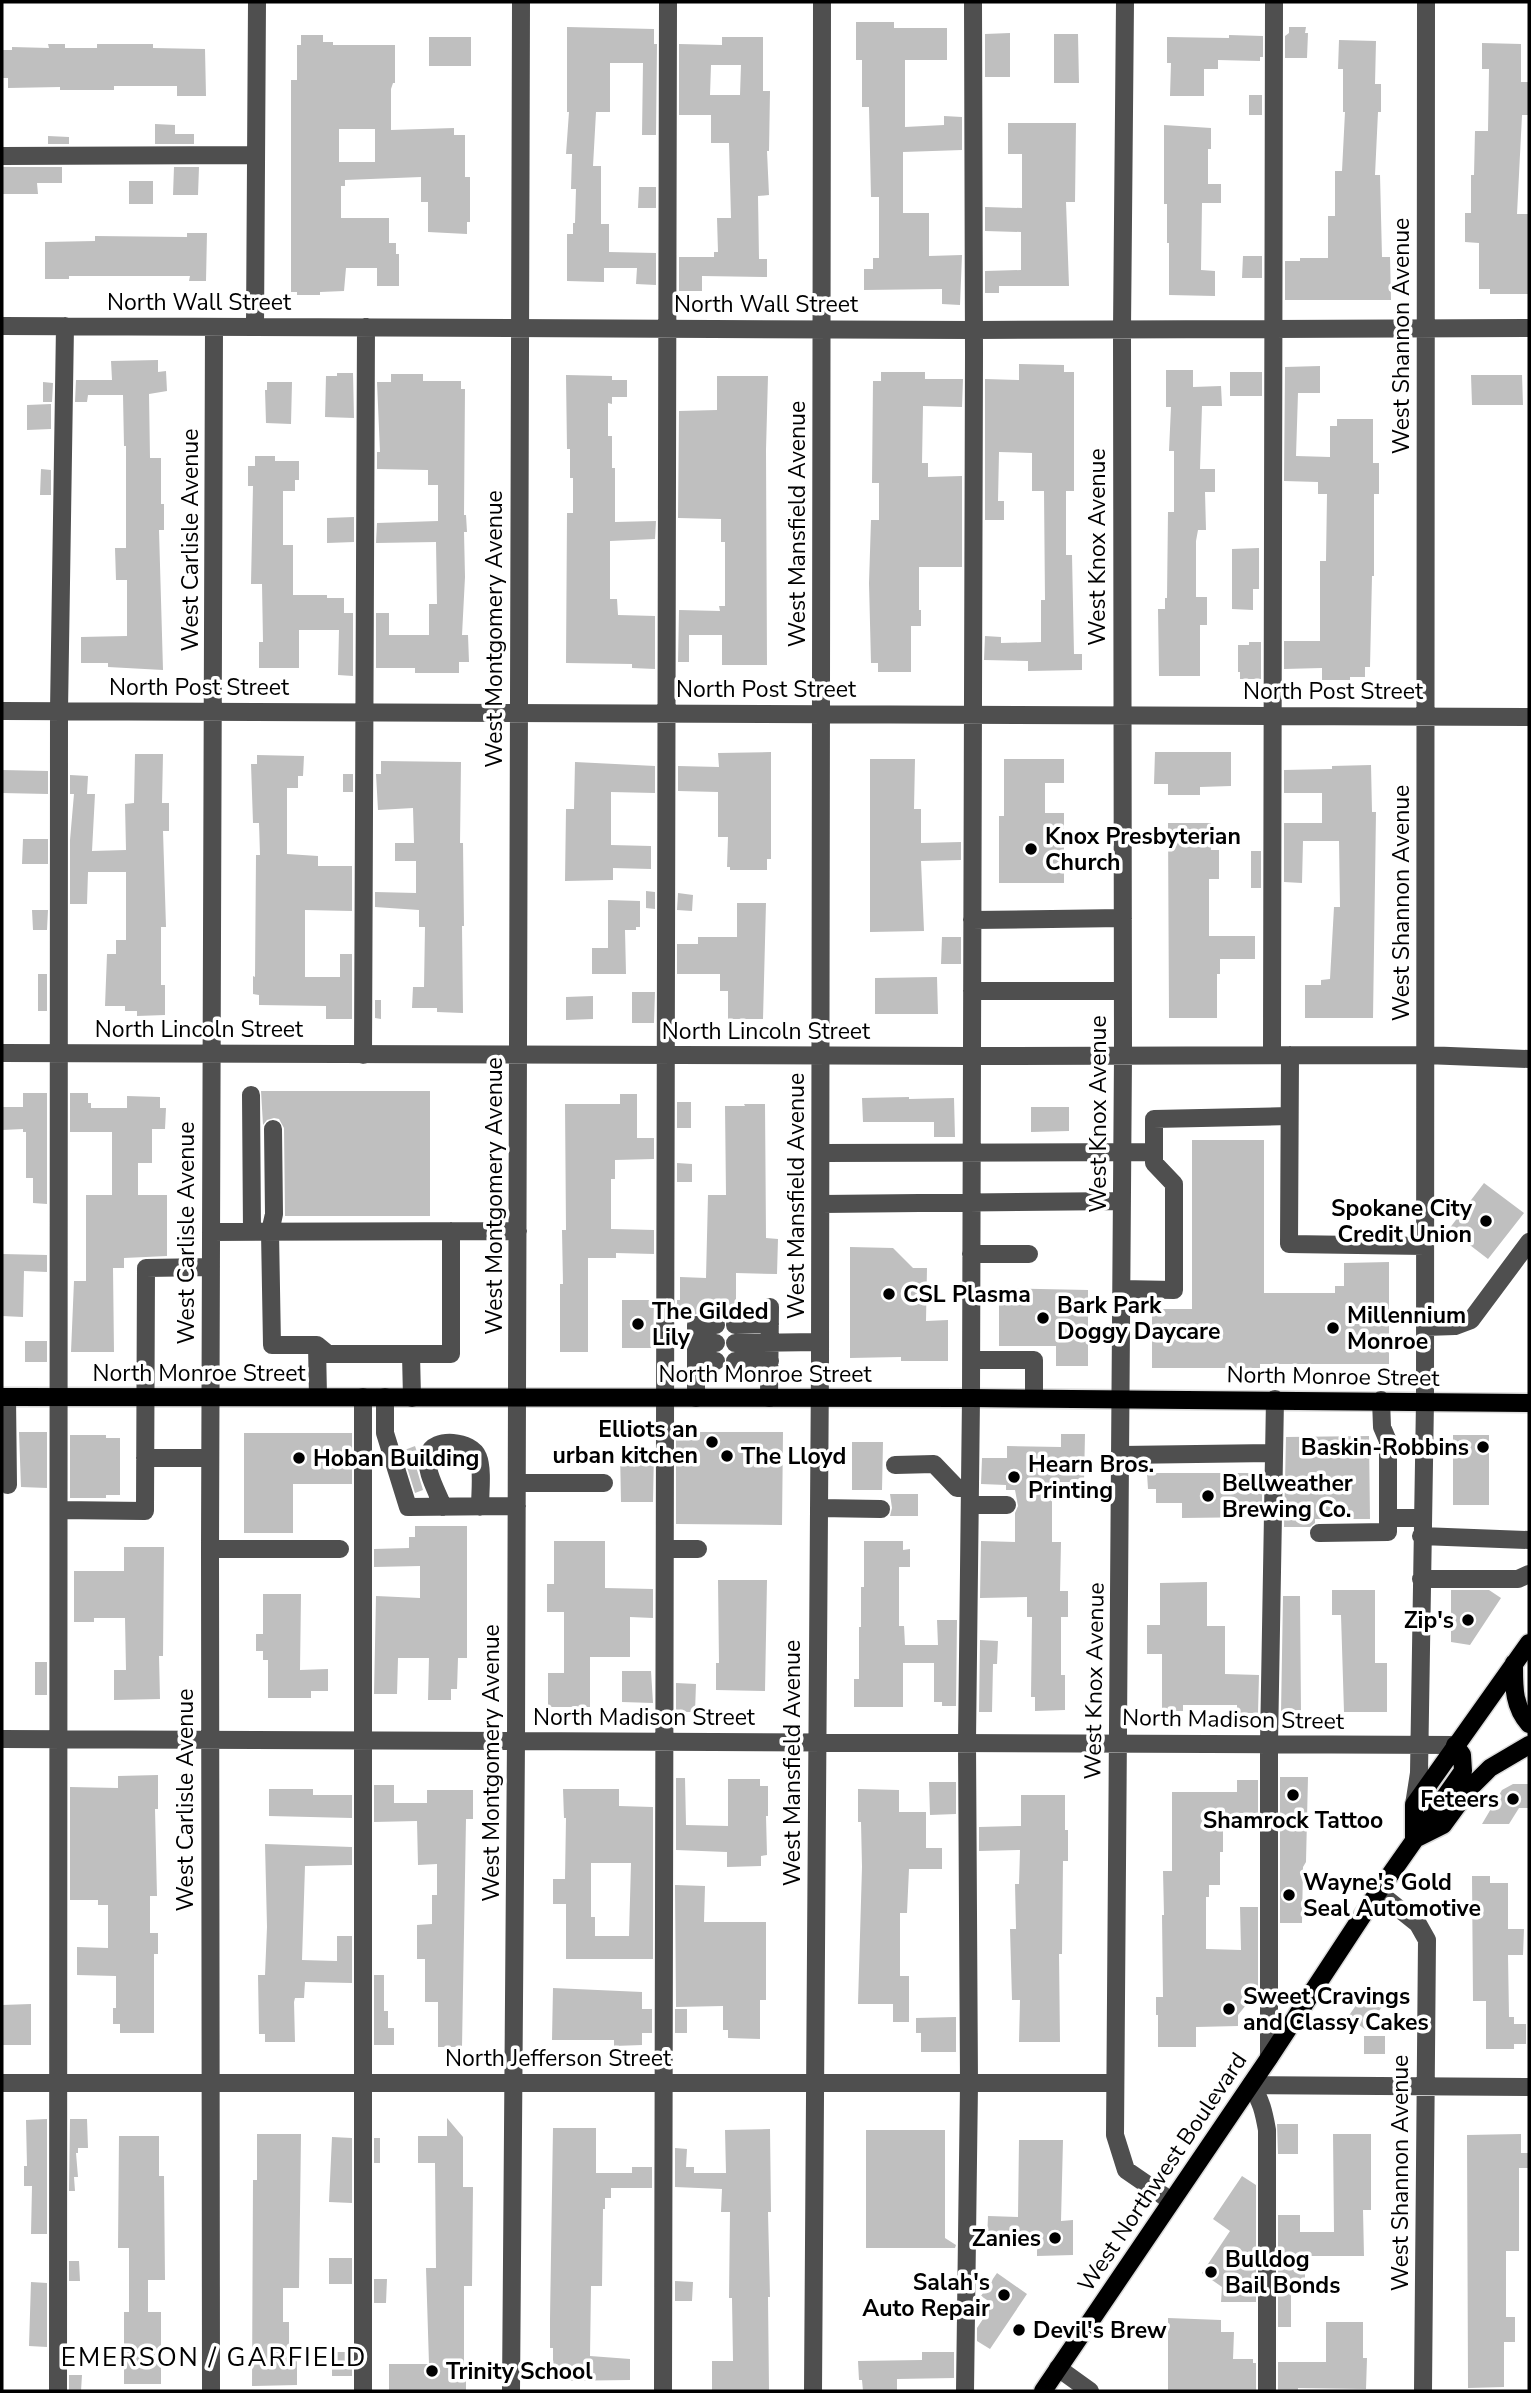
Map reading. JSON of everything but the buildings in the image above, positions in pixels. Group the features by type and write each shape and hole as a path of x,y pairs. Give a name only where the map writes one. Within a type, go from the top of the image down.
{"main road":[{"name":"North Monroe Street","path":"5,1397 1034,1398 1529,1403"},
{"path":"1413,1839 1414,1804 1529,1643"},
{"path":"1514,1663 1517,1706 1529,1724"},
{"name":"West Northwest Boulevard","path":"1043,2391 1269,2059 1413,1839 1462,1771 1462,1755 1455,1745"},
{"path":"1413,1839 1446,1821 1480,1776 1529,1745"}],"street":[{"path":"255,327 257,2"},
{"name":"West Montgomery Avenue","path":"511,2391 519,1055 517,713 521,2"},
{"path":"663,2391 668,2"},
{"name":"West Mansfield Avenue","path":"813,2391 821,1204 822,2"},
{"path":"965,2391 969,2084 967,1742 975,330 973,2"},
{"name":"West Knox Avenue","path":"1125,2 1121,716 1122,1289 1115,2135 1126,2170 1171,2201"},
{"path":"1273,2 1272,715 1281,1055 1289,1116 1289,1244 1424,1245"},
{"name":"West Shannon Avenue","path":"1414,1804 1419,1773 1424,1401 1426,2"},
{"path":"2,156 256,155"},
{"name":"North Wall Street","path":"2,326 822,330 1529,328"},
{"path":"58,2391 60,711 65,326"},
{"name":"West Carlisle Avenue","path":"211,2391 209,1740 214,327"},
{"path":"363,1055 366,327"},
{"name":"North Post Street","path":"2,711 1529,717"},
{"path":"972,920 1122,918"},
{"path":"972,991 1123,991"},
{"name":"North Lincoln Street","path":"2,1053 1424,1055 1529,1059"},
{"path":"251,1095 272,1345 317,1345 328,1354 451,1354 451,1231"},
{"path":"1122,1289 1174,1290 1174,1184 1154,1163 1154,1119 1289,1116"},
{"path":"261,1232 274,1214 273,1129"},
{"path":"821,1153 1154,1152"},
{"path":"821,1204 1122,1201"},
{"path":"211,1233 518,1231"},
{"path":"1424,1326 1455,1326 1471,1320 1529,1242"},
{"path":"971,1254 1030,1254"},
{"path":"59,1510 145,1511 146,1268 211,1267"},
{"path":"770,1361 736,1343 770,1324 820,1342"},
{"path":"769,1398 770,1324"},
{"path":"665,1336 696,1346 716,1343 696,1325 696,1346 696,1398"},
{"path":"317,1345 318,1397"},
{"path":"411,1354 412,1398"},
{"path":"971,1360 1034,1360 1034,1398"},
{"path":"5,1397 8,1485"},
{"path":"363,1397 363,2391"},
{"path":"385,1398 385,1433 408,1507 517,1506"},
{"path":"1269,2059 1269,1744 1275,1399"},
{"path":"1319,1533 1388,1532 1388,1441 1381,1427 1381,1400"},
{"path":"443,1507 428,1466 431,1449 439,1444 461,1444 471,1448 478,1457 480,1507"},
{"path":"1121,1455 1273,1453"},
{"path":"145,1458 210,1458"},
{"path":"895,1465 934,1464 957,1488 970,1496 1007,1505"},
{"path":"517,1483 604,1483"},
{"path":"819,1508 881,1509"},
{"path":"1388,1518 1421,1527 1529,1540"},
{"path":"210,1549 340,1549"},
{"path":"665,1549 698,1549"},
{"path":"1420,1579 1518,1579 1529,1574"},
{"name":"North Madison Street","path":"2,1739 1455,1745"},
{"name":"West Shannon Avenue","path":"1378,1892 1418,1924 1427,1940 1423,2391"},
{"name":"North Jefferson Street","path":"2,2083 1115,2083"},
{"path":"1251,2085 1529,2087"},
{"path":"1251,2085 1264,2111 1266,2130 1267,2391"},
{"path":"1058,2368 1090,2391"}],"place":[{"name":"Knox Presbyterian Church","path":"1031,849"},
{"name":"Spokane City Credit Union","path":"1486,1221"},
{"name":"CSL Plasma","path":"889,1294"},
{"name":"Bark Park Doggy Daycare","path":"1043,1318"},
{"name":"The Gilded Lily","path":"638,1324"},
{"name":"Millennium Monroe","path":"1333,1328"},
{"name":"Elliots an urban kitchen","path":"712,1442"},
{"name":"Baskin-Robbins","path":"1483,1447"},
{"name":"The Lloyd","path":"727,1456"},
{"name":"Hoban Building","path":"299,1458"},
{"name":"Hearn Bros. Printing","path":"1014,1477"},
{"name":"Bellweather Brewing Co.","path":"1208,1496"},
{"name":"Zip's","path":"1468,1620"},
{"name":"Shamrock Tattoo","path":"1293,1795"},
{"name":"Feteers","path":"1513,1799"},
{"name":"Wayne's Gold Seal Automotive","path":"1289,1895"},
{"name":"Sweet Cravings and Classy Cakes","path":"1229,2009"},
{"name":"Zanies","path":"1055,2238"},
{"name":"Bulldog Bail Bonds","path":"1211,2272"},
{"name":"Salah's Auto Repair","path":"1004,2295"},
{"name":"Devil's Brew","path":"1019,2330"},
{"name":"Trinity School","path":"432,2371"}],"district":[{"name":"EMERSON / GARFIELD","path":"214,2357"}]}
